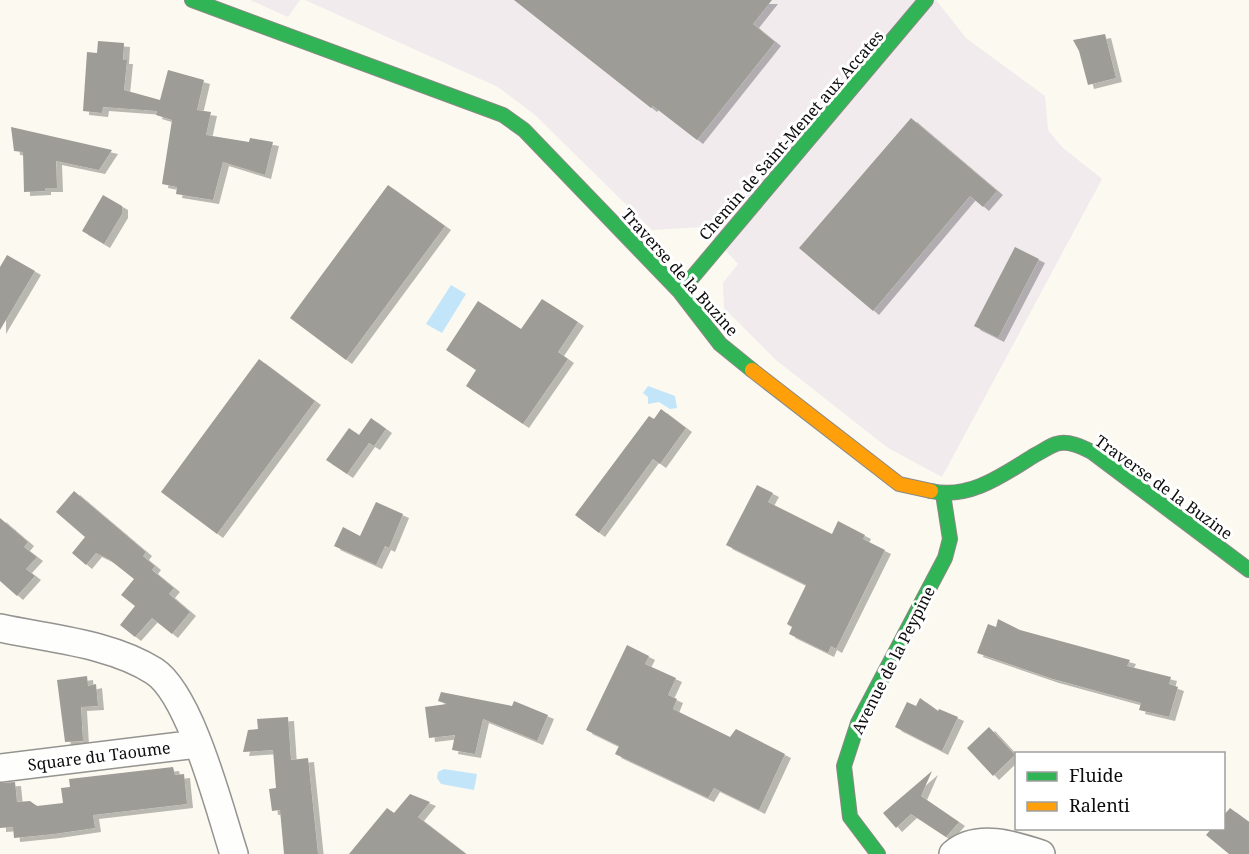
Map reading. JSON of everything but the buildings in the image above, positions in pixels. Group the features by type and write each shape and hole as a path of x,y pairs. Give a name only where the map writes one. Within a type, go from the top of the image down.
{"street":[{"name":"Traverse de la Buzine","path":"192,0 503,115 524,130 680,291 720,344 899,484 943,494 984,486 1057,443 1078,446 1092,452 1249,570"},
{"name":"Chemin de Saint-Menet aux Accates","path":"680,291 900,34 926,0"},
{"name":"Avenue de la Peypine","path":"878,854 850,817 844,766 858,723 945,558 950,538 943,494"},
{"path":"0,628 114,653 156,672 186,711 234,854"},
{"name":"Square du Taoume","path":"0,768 197,744"},
{"path":"952,854 960,848 994,842 1007,843 1041,854"}],"shaded area":[{"path":"250,0 300,0 288,17"},
{"path":"305,0 936,0 966,38 1045,96 1048,130 1062,147 1102,179 942,477 888,448 776,360 724,308 723,283 738,264 704,227 652,230 535,115 498,87"}],"water":[{"path":"451,285 466,294 442,333 426,324"},
{"path":"648,386 675,396 677,408 670,409 659,402 648,404 648,397 643,393"},
{"path":"444,769 477,774 474,790 441,784 437,778 438,772"}],"traffic: fast":[{"path":"192,0 503,115 524,130 680,292 720,344 752,370"},
{"path":"680,292 926,0"},
{"path":"931,491 945,493 973,489 999,477 1053,445 1061,443 1075,445 1092,452 1249,570"},
{"path":"878,854 850,817 844,766 858,723 945,558 950,539 943,494"}],"traffic: slow":[{"path":"752,370 899,484 931,491"}]}
